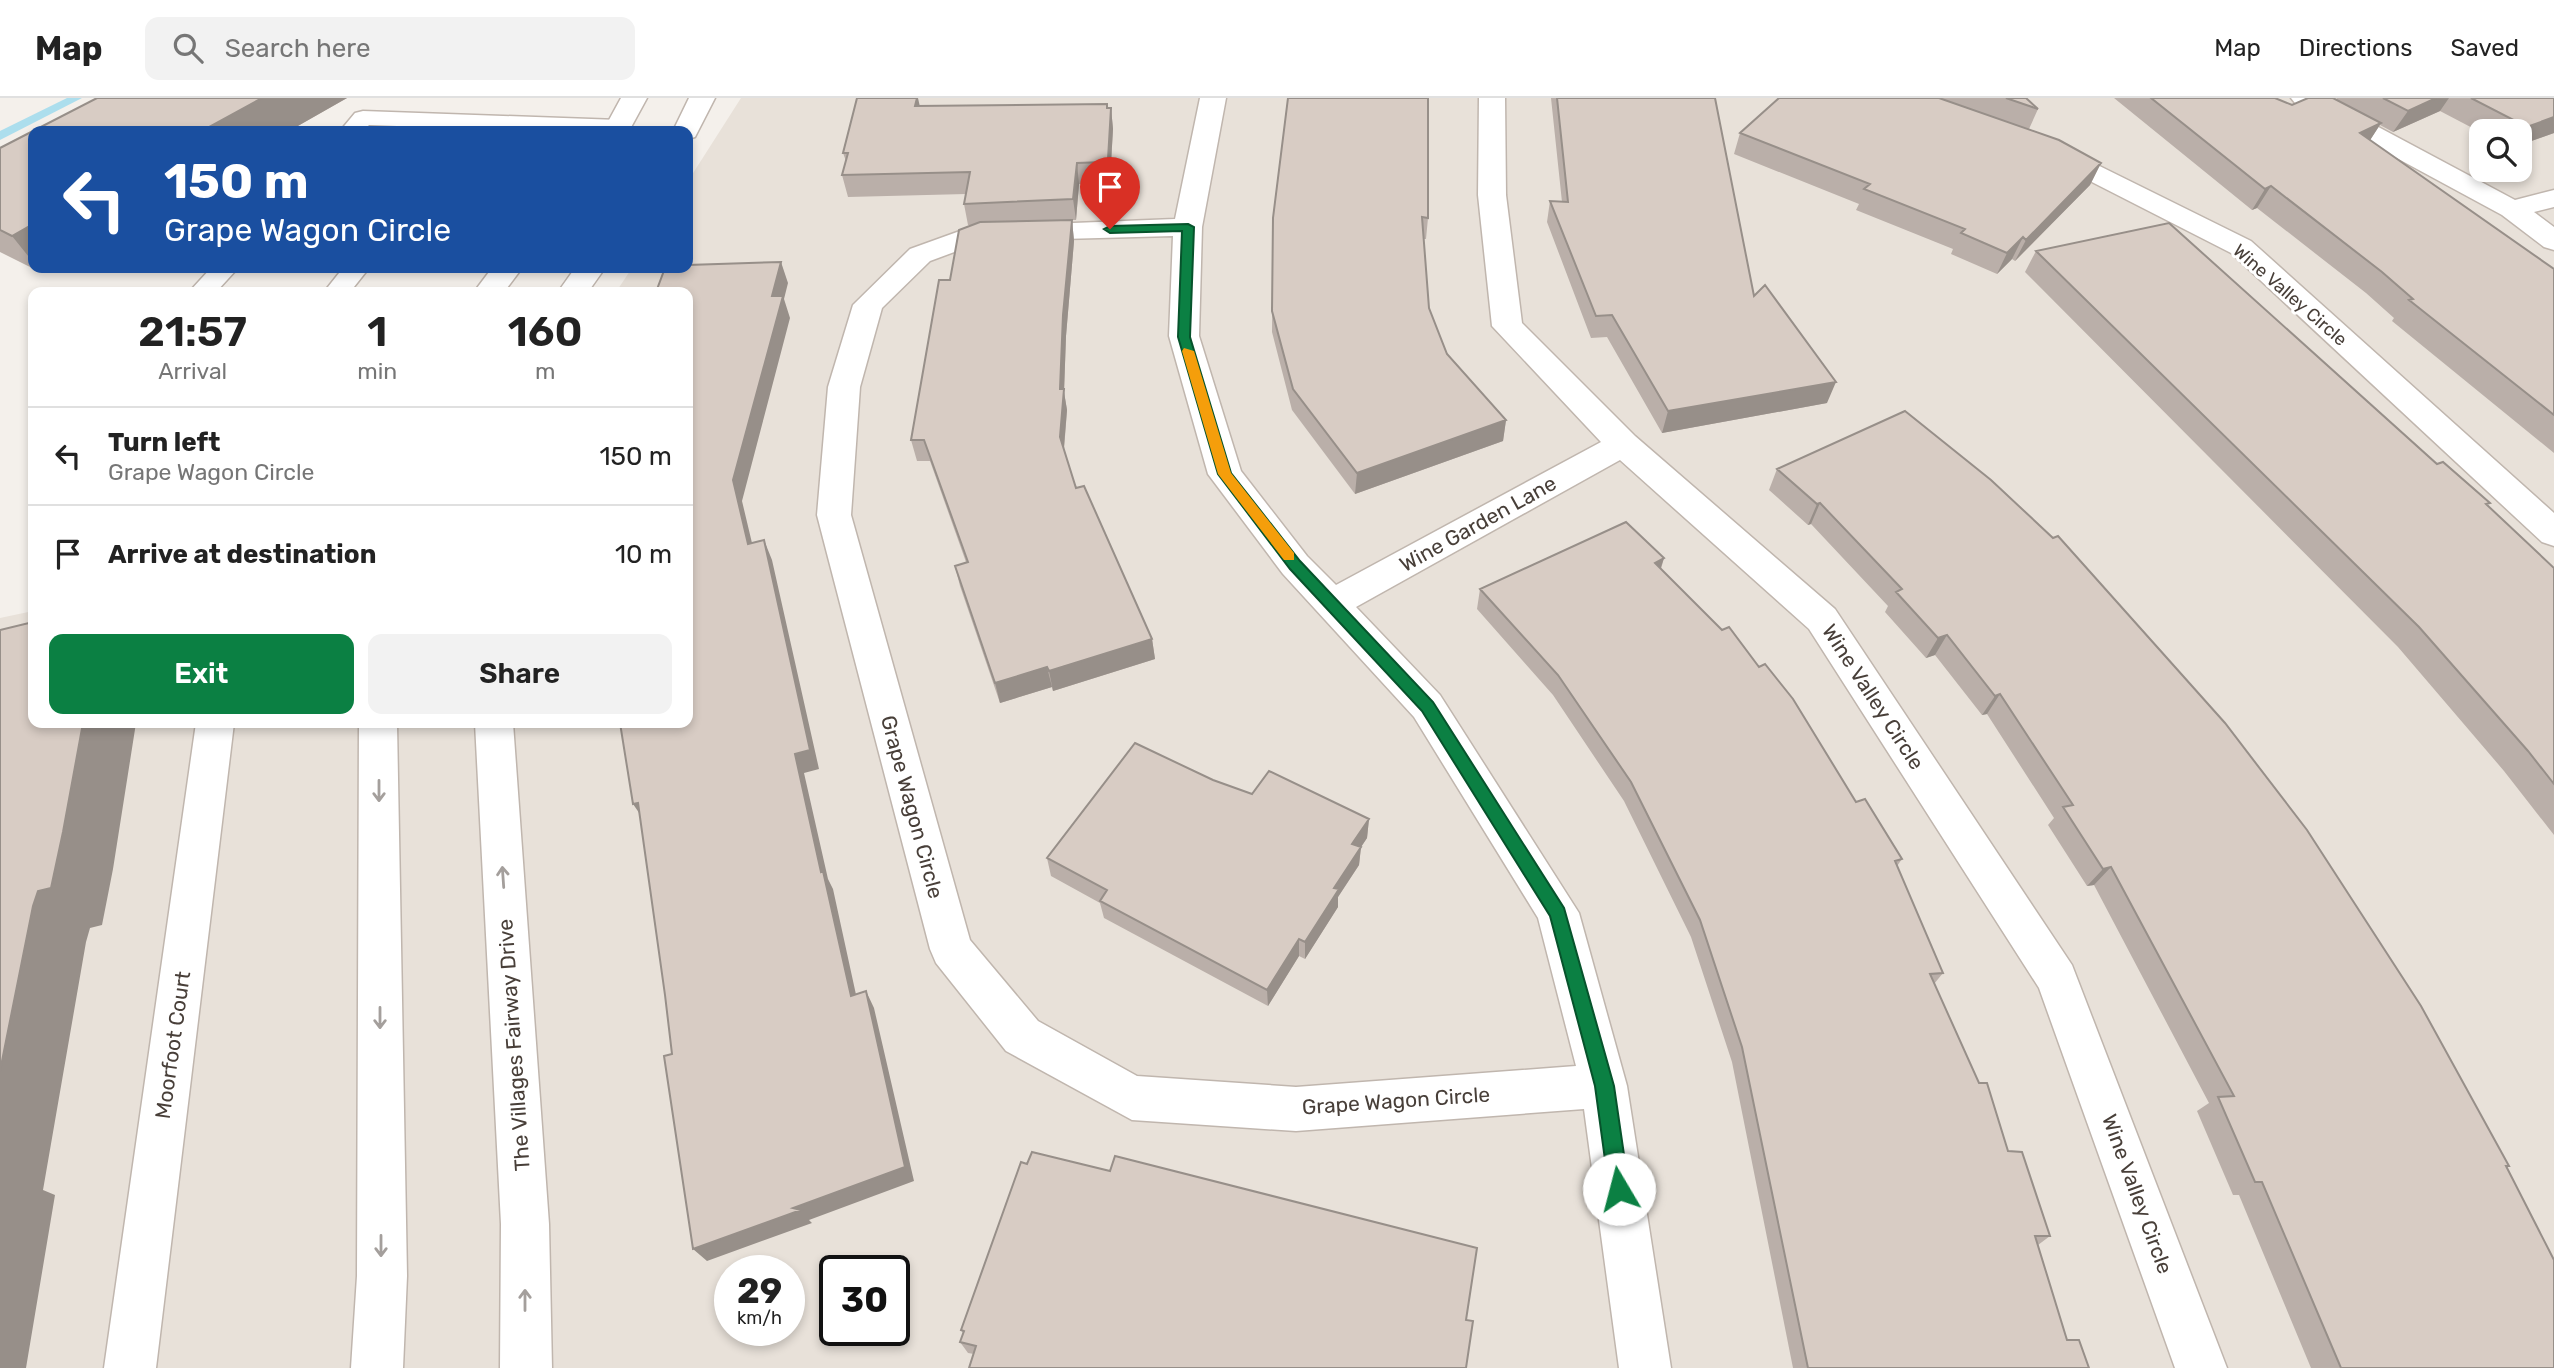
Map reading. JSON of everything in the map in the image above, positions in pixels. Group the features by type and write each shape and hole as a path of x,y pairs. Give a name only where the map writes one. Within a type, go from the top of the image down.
{"street":[{"path":"619,126 634,98"},
{"path":"688,126 702,98"},
{"path":"1213,98 1188,227 1184,337 1225,474 1295,565 1427,706 1558,913 1604,1086 1645,1368"},
{"name":"Wine Valley Circle","path":"1492,98 1492,195 1507,326 1623,444 1822,619 2057,979 2201,1368"},
{"path":"2304,98 2512,209 2554,241"},
{"name":"Wine Valley Circle","path":"2021,139 2060,153 2241,247 2554,533"},
{"path":"2512,209 2554,198"},
{"name":"Grape Wagon Circle","path":"1188,227 981,233 920,255 869,305 844,387 834,515 951,949 1022,1036 1132,1098 1296,1109 1604,1086"},
{"name":"Wine Garden Lane","path":"1332,604 1623,444"},
{"name":"Moorfoot Court","path":"130,1368 214,728"},
{"path":"377,1368 382,1276 378,728"},
{"name":"The Villages Fairway Drive","path":"494,728 525,1224 526,1368"}],"lane":[{"path":"532,124 547,98"},
{"path":"356,126 363,118 456,126"},
{"path":"489,126 566,126"},
{"path":"207,287 220,273"},
{"path":"341,287 352,273"}],"shaded area":[{"path":"741,98 2554,98 2554,1368 0,1368 0,618 28,612 28,728 693,728 693,287 619,287 629,273 693,273 693,173"}],"building":[{"path":"97,98 262,98 211,126 43,126"},
{"path":"857,98 917,98 915,106 1107,104 1107,108 1111,108 1108,159 1105,162 1077,163 1073,199 964,204 970,172 842,175 848,153 843,153"},
{"path":"1288,98 1428,98 1428,218 1422,217 1429,308 1447,354 1506,420 1357,473 1293,389 1272,311 1273,218"},
{"path":"1557,98 1715,98 1754,296 1765,285 1836,382 1668,411 1612,315 1596,316 1550,201 1568,202"},
{"path":"1779,98 1939,98 2059,140 2101,163 2026,240 2023,237 2007,253 1961,233 1965,229 1864,189 1870,184 1740,133"},
{"path":"2006,98 2026,98 2038,109"},
{"path":"2151,98 2275,98 2292,105 2308,98 2333,98 2381,123 2360,133 2554,269 2554,415 2409,300 2413,299 2382,272 2271,186 2265,189"},
{"path":"2383,98 2436,98 2408,111"},
{"path":"2471,98 2554,98 2554,117 2532,125 2532,119 2512,119"},
{"path":"28,134 28,227 12,236 0,230 0,148"},
{"path":"1072,220 1063,315 1060,389 1064,389 1060,437 1076,488 1084,486 1152,639 1049,671 1047,667 995,683 955,566 968,562 924,440 911,440 939,280 950,280 959,230 980,222"},
{"path":"2169,223 2437,464 2443,462 2490,503 2486,504 2554,568 2554,784 2419,627 2036,251"},
{"path":"781,262 772,296 783,296 733,480 748,544 764,540 810,750 795,754 821,872 823,871 851,996 866,991 905,1167 793,1208 801,1210 693,1249 664,1056 672,1054 665,995 638,803 633,804 621,728 693,728 693,287 658,287 663,273 693,273 693,265"},
{"path":"1905,411 1991,480 2053,538 2058,536 2225,723 2307,830 2421,1006 2509,1166 2506,1166 2554,1260 2554,1368 2341,1368 2262,1182 2255,1182 2218,1097 2234,1096 2111,867 2103,869 2063,807 2073,805 2000,694 1995,696 1947,635 1938,638 1896,592 1902,589 1820,503 1817,504 1777,469"},
{"path":"1626,522 1664,558 1655,563 1722,630 1729,627 1759,667 1765,664 1793,699 1856,802 1865,799 1902,859 1895,861 1943,973 1930,974 1979,1083 1987,1083 2008,1151 2022,1152 2050,1236 2035,1236 2067,1340 2079,1340 2089,1368 1808,1368 1742,1047 1700,920 1631,782 1558,675 1480,589"},
{"path":"28,623 28,728 82,728 51,888 38,891 33,906 0,1071 0,630"},
{"path":"1135,743 1213,780 1252,794 1269,771 1369,819 1352,844 1361,847 1334,888 1339,889 1305,942 1299,939 1267,990 1100,901 1107,890 1047,858"},
{"path":"1032,1152 1110,1171 1115,1156 1477,1248 1466,1320 1473,1321 1466,1368 969,1368 976,1346 960,1342 964,1331 961,1330 1021,1162 1027,1164"}],"waterway":[{"path":"0,136 76,98"}],"slow traffic":[{"path":"1188,351 1225,474 1289,557"}],"route":[{"path":"1110,229 1188,227 1184,337 1225,474 1295,565 1427,706 1558,913 1604,1086 1619,1189"}]}
